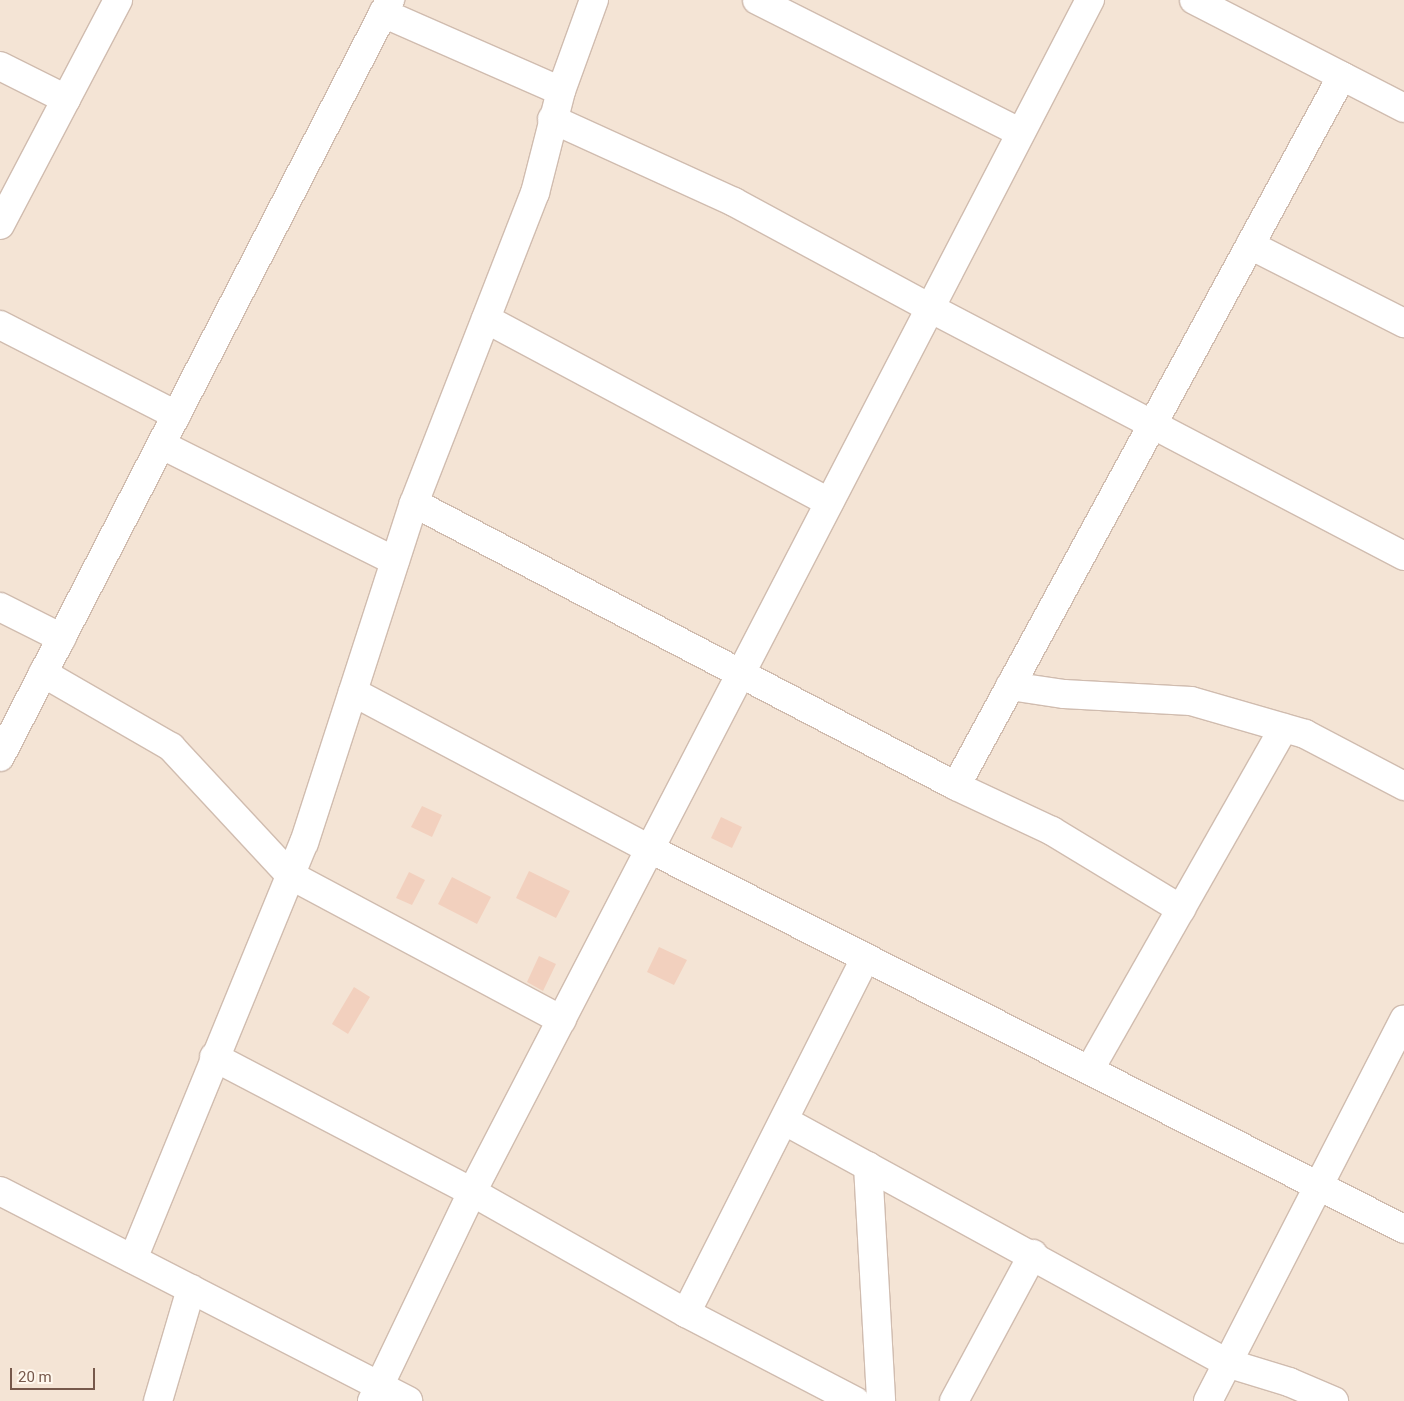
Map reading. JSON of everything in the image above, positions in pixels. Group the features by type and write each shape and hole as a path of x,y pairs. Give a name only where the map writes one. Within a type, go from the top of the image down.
{"street":[{"path":"0,225 118,0"},
{"path":"133,1259 214,1057 304,843 414,503 535,193 552,119 594,0"},
{"path":"756,0 1020,132"},
{"path":"376,1394 472,1192 650,849 738,674 1090,0"},
{"path":"1194,0 1404,108"},
{"path":"0,757 386,6 561,91"},
{"path":"0,66 66,99"},
{"path":"956,786 1342,76"},
{"path":"552,119 734,202 928,308 1404,556"},
{"path":"1250,245 1404,323"},
{"path":"486,319 829,502"},
{"path":"0,325 176,415"},
{"path":"162,445 395,561"},
{"path":"414,503 738,674 956,786 1052,831 1181,908"},
{"path":"0,607 62,638"},
{"path":"43,673 171,747 290,875 562,1020"},
{"path":"1010,686 1064,694 1191,701 1305,734 1404,786"},
{"path":"353,692 650,849 1090,1069 1404,1229"},
{"path":"1090,1069 1284,728"},
{"path":"686,1313 785,1121 865,958"},
{"path":"1208,1401 1404,1020"},
{"path":"214,1057 472,1192 686,1313 855,1401"},
{"path":"785,1121 1033,1254 1227,1363 1289,1382 1334,1401"},
{"path":"868,1166 881,1401"},
{"path":"0,1191 191,1289 376,1394 408,1401"},
{"path":"954,1401 1033,1254"},
{"path":"158,1401 191,1289"}],"shaded area":[{"path":"0,0 1404,0 1404,1401 0,1401"}],"building":[{"path":"422,806 442,815 432,837 411,827"},
{"path":"721,817 742,827 732,848 711,838"},
{"path":"529,871 570,891 556,918 516,898"},
{"path":"409,872 425,880 412,905 396,898"},
{"path":"452,877 491,897 477,924 438,904"},
{"path":"659,947 687,960 674,985 647,972"},
{"path":"539,956 556,964 543,991 527,982"},
{"path":"354,987 370,997 348,1034 332,1024"}]}
